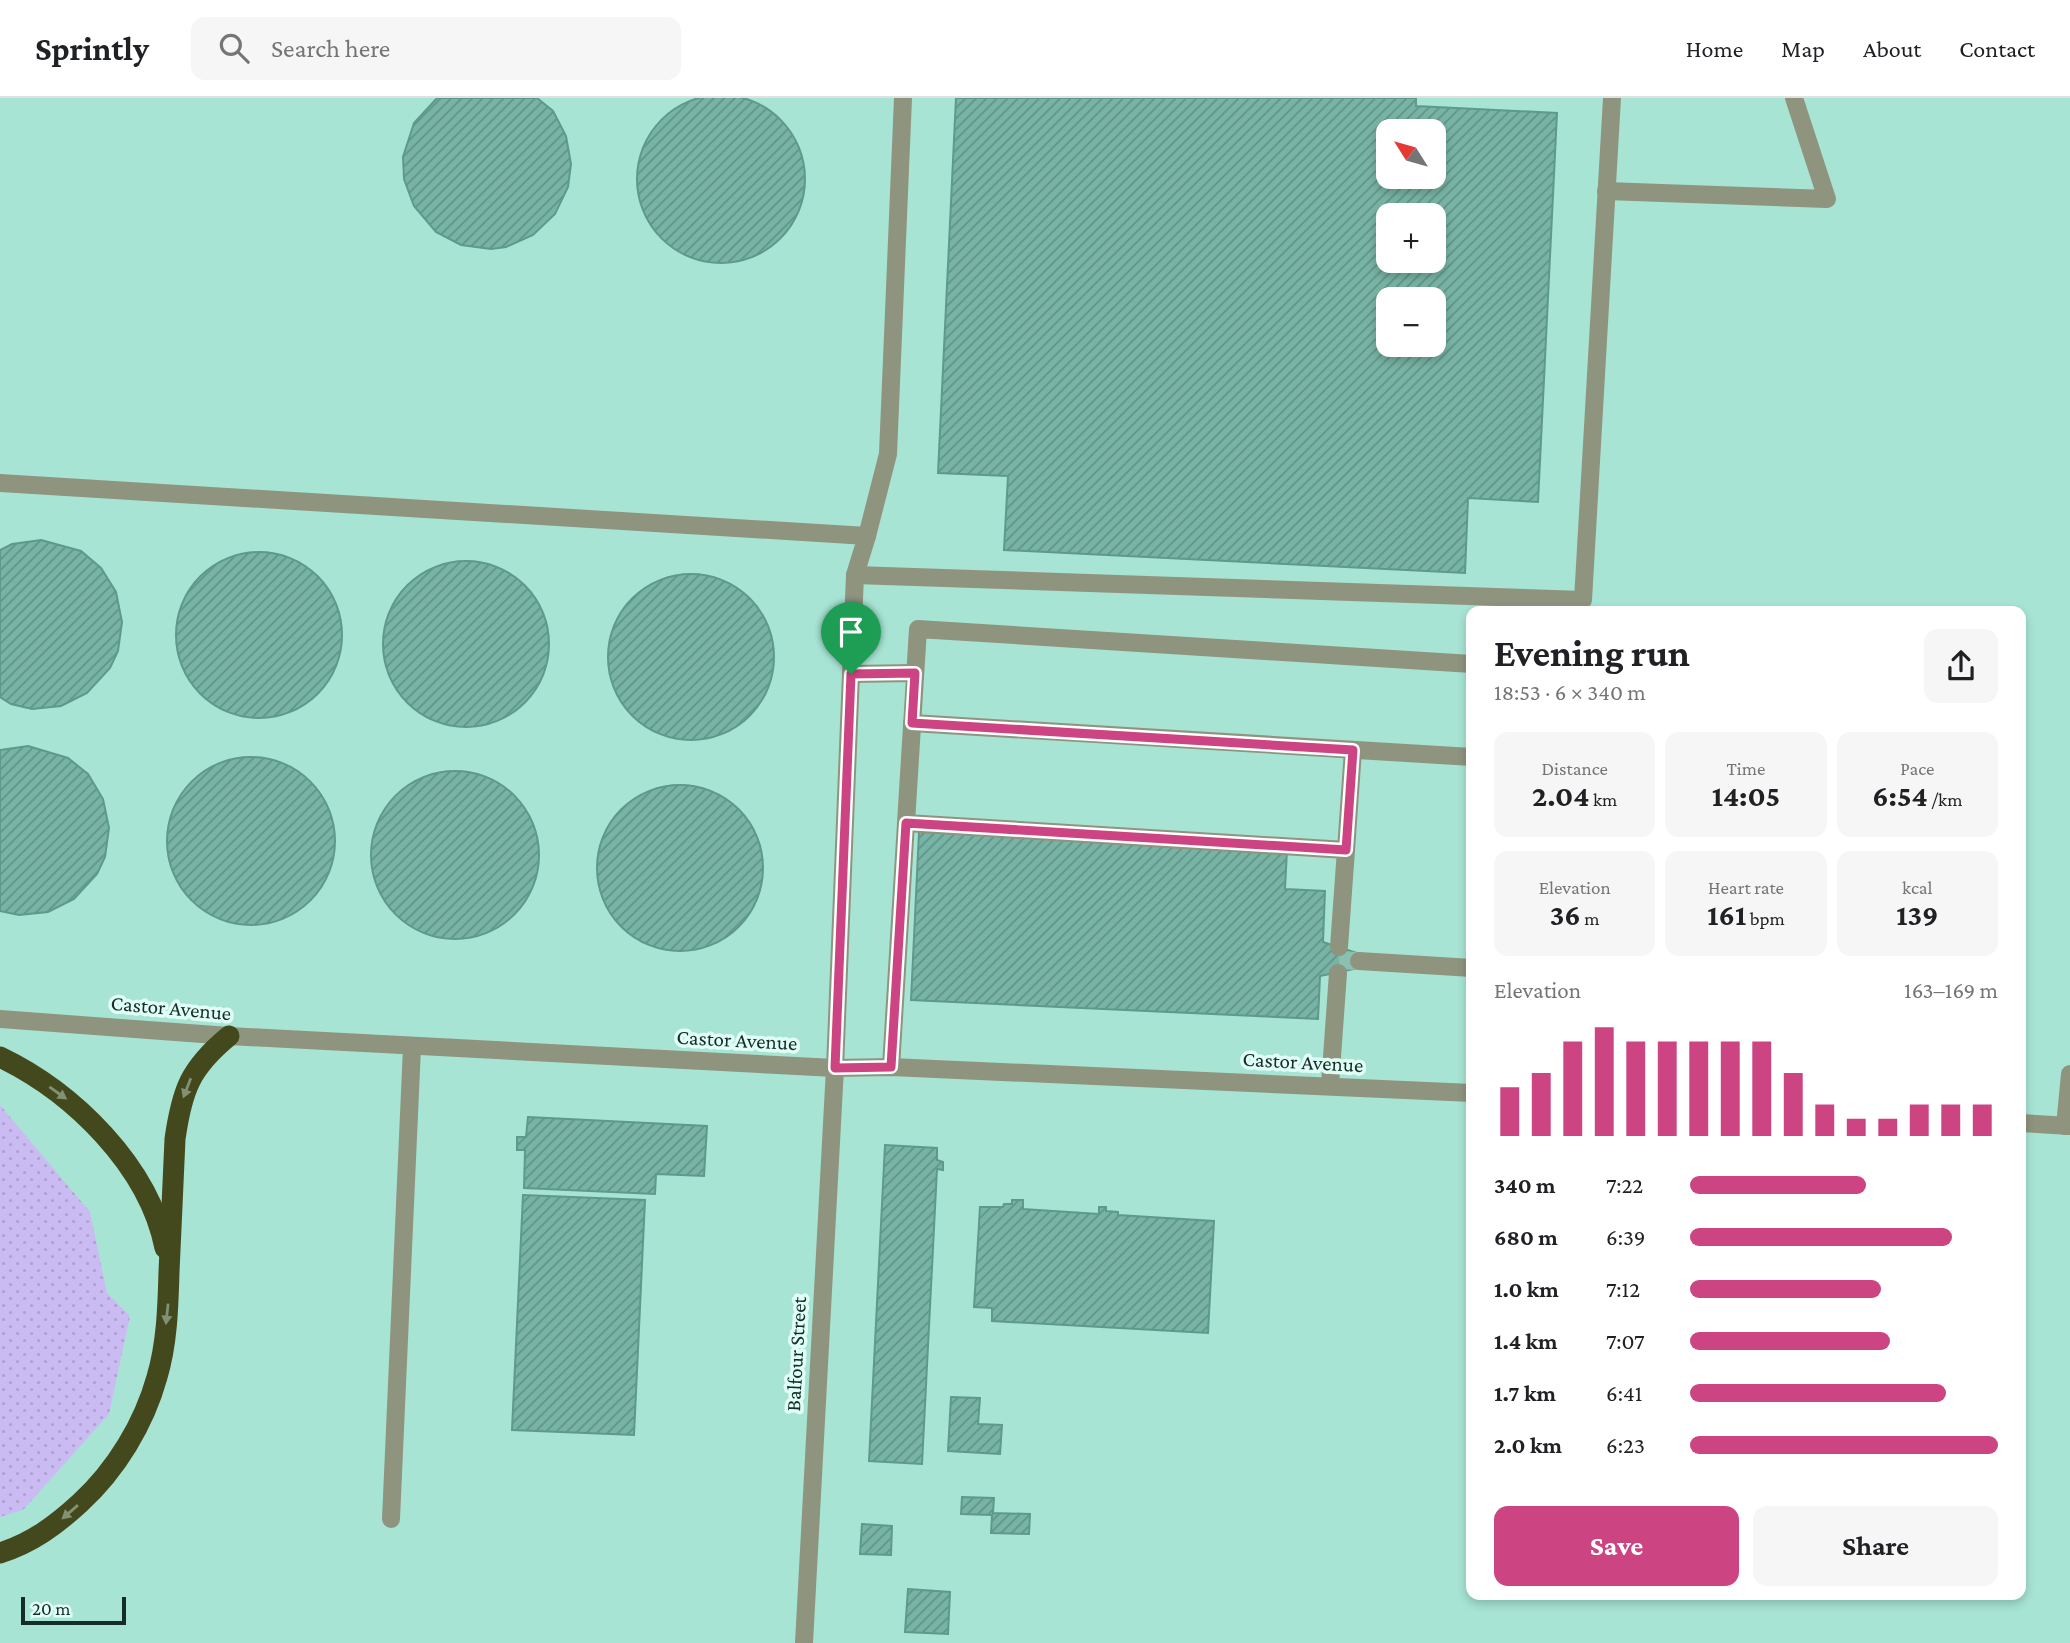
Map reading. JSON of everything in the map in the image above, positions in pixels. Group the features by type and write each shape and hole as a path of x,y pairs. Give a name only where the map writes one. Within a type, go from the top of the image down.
{"highway":[{"path":"0,1553 34,1539 94,1490 124,1450 150,1402 158,1375 168,1310 176,1139 182,1104 192,1076 204,1058 229,1036"},
{"path":"0,1057 64,1097 110,1140 141,1187 154,1213 164,1243 169,1273"}],"street":[{"name":"Balfour Street","path":"804,1643 835,1068 855,575 888,454 903,98"},
{"path":"855,575 1583,600 1612,98"},
{"path":"1606,191 1827,198 1794,98"},
{"path":"0,483 867,536"},
{"path":"891,1067 918,629 1466,664"},
{"path":"851,674 915,673"},
{"path":"912,723 1466,757"},
{"path":"1339,947 1353,750"},
{"path":"906,823 1346,850"},
{"path":"1359,961 1466,968"},
{"path":"1330,1085 1338,973"},
{"name":"Castor Avenue","path":"0,1019 412,1047 835,1068 891,1067 1466,1093"},
{"path":"391,1519 412,1047"},
{"path":"2026,1123 2068,1126 2070,1074"}],"shaded area":[{"path":"0,1105 90,1212 107,1293 130,1316 109,1414 23,1510 0,1517"}],"building":[{"path":"721,95 753,101 780,120 799,147 805,179 799,211 780,238 753,257 721,263 689,257 662,238 643,211 637,179 643,147 662,120 689,101"},
{"path":"437,98 537,98 553,111 566,136 571,164 568,187 555,214 533,235 506,247 491,249 461,245 436,232 414,206 404,179 403,157 414,123"},
{"path":"956,98 1416,98 1416,106 1557,113 1538,502 1468,498 1465,573 1004,550 1008,476 938,473"},
{"path":"41,540 81,551 101,568 116,592 122,622 118,651 110,668 87,693 61,706 32,709 11,704 0,697 0,550 12,544"},
{"path":"259,552 291,558 318,576 336,603 342,635 336,667 318,694 291,712 259,718 227,712 200,694 182,667 176,635 182,603 200,576 227,558"},
{"path":"466,561 498,567 525,585 543,612 549,644 543,676 525,703 498,721 466,727 434,721 407,703 389,676 383,644 389,612 407,585 434,567"},
{"path":"691,574 723,580 750,598 768,625 774,657 768,689 750,716 723,734 691,740 659,734 632,716 614,689 608,657 614,625 632,598 659,580"},
{"path":"28,746 68,758 88,774 103,799 109,828 105,857 97,874 74,899 48,912 19,915 0,911 0,750"},
{"path":"251,757 283,764 310,782 328,809 335,841 328,873 310,900 283,918 251,925 219,918 192,900 174,873 167,841 174,809 192,782 219,764"},
{"path":"455,771 487,778 514,796 532,823 539,855 532,887 514,914 487,932 455,939 423,932 396,914 378,887 371,855 378,823 396,796 423,778"},
{"path":"680,785 712,791 739,809 757,836 763,868 757,900 739,927 712,945 680,951 648,945 621,927 603,900 597,868 603,836 621,809 648,791"},
{"path":"919,832 1287,850 1285,889 1325,891 1323,942 1360,954 1359,968 1320,976 1318,1019 911,1000"},
{"path":"528,1117 707,1126 704,1176 656,1174 655,1194 524,1188 525,1150 517,1150 517,1137 526,1137"},
{"path":"885,1145 937,1148 937,1160 943,1162 943,1170 937,1169 922,1464 869,1461"},
{"path":"523,1195 645,1200 634,1435 512,1430"},
{"path":"1012,1200 1023,1200 1023,1209 1099,1214 1099,1207 1106,1207 1106,1211 1118,1212 1118,1215 1214,1221 1208,1333 992,1321 992,1308 974,1307 980,1207 1003,1207 1004,1204 1012,1204"},
{"path":"951,1397 980,1398 978,1424 1002,1425 1000,1454 948,1451"},
{"path":"962,1497 994,1498 993,1513 1030,1514 1029,1534 991,1533 992,1515 961,1514"},
{"path":"862,1524 892,1526 891,1555 860,1554"},
{"path":"908,1589 950,1592 948,1634 905,1632"}],"tunnel":[{"path":"1339,960 1359,961"}],"route":[{"path":"915,673 912,723 1353,750 1346,850 906,823 891,1067 835,1068 851,674 915,673"}]}
